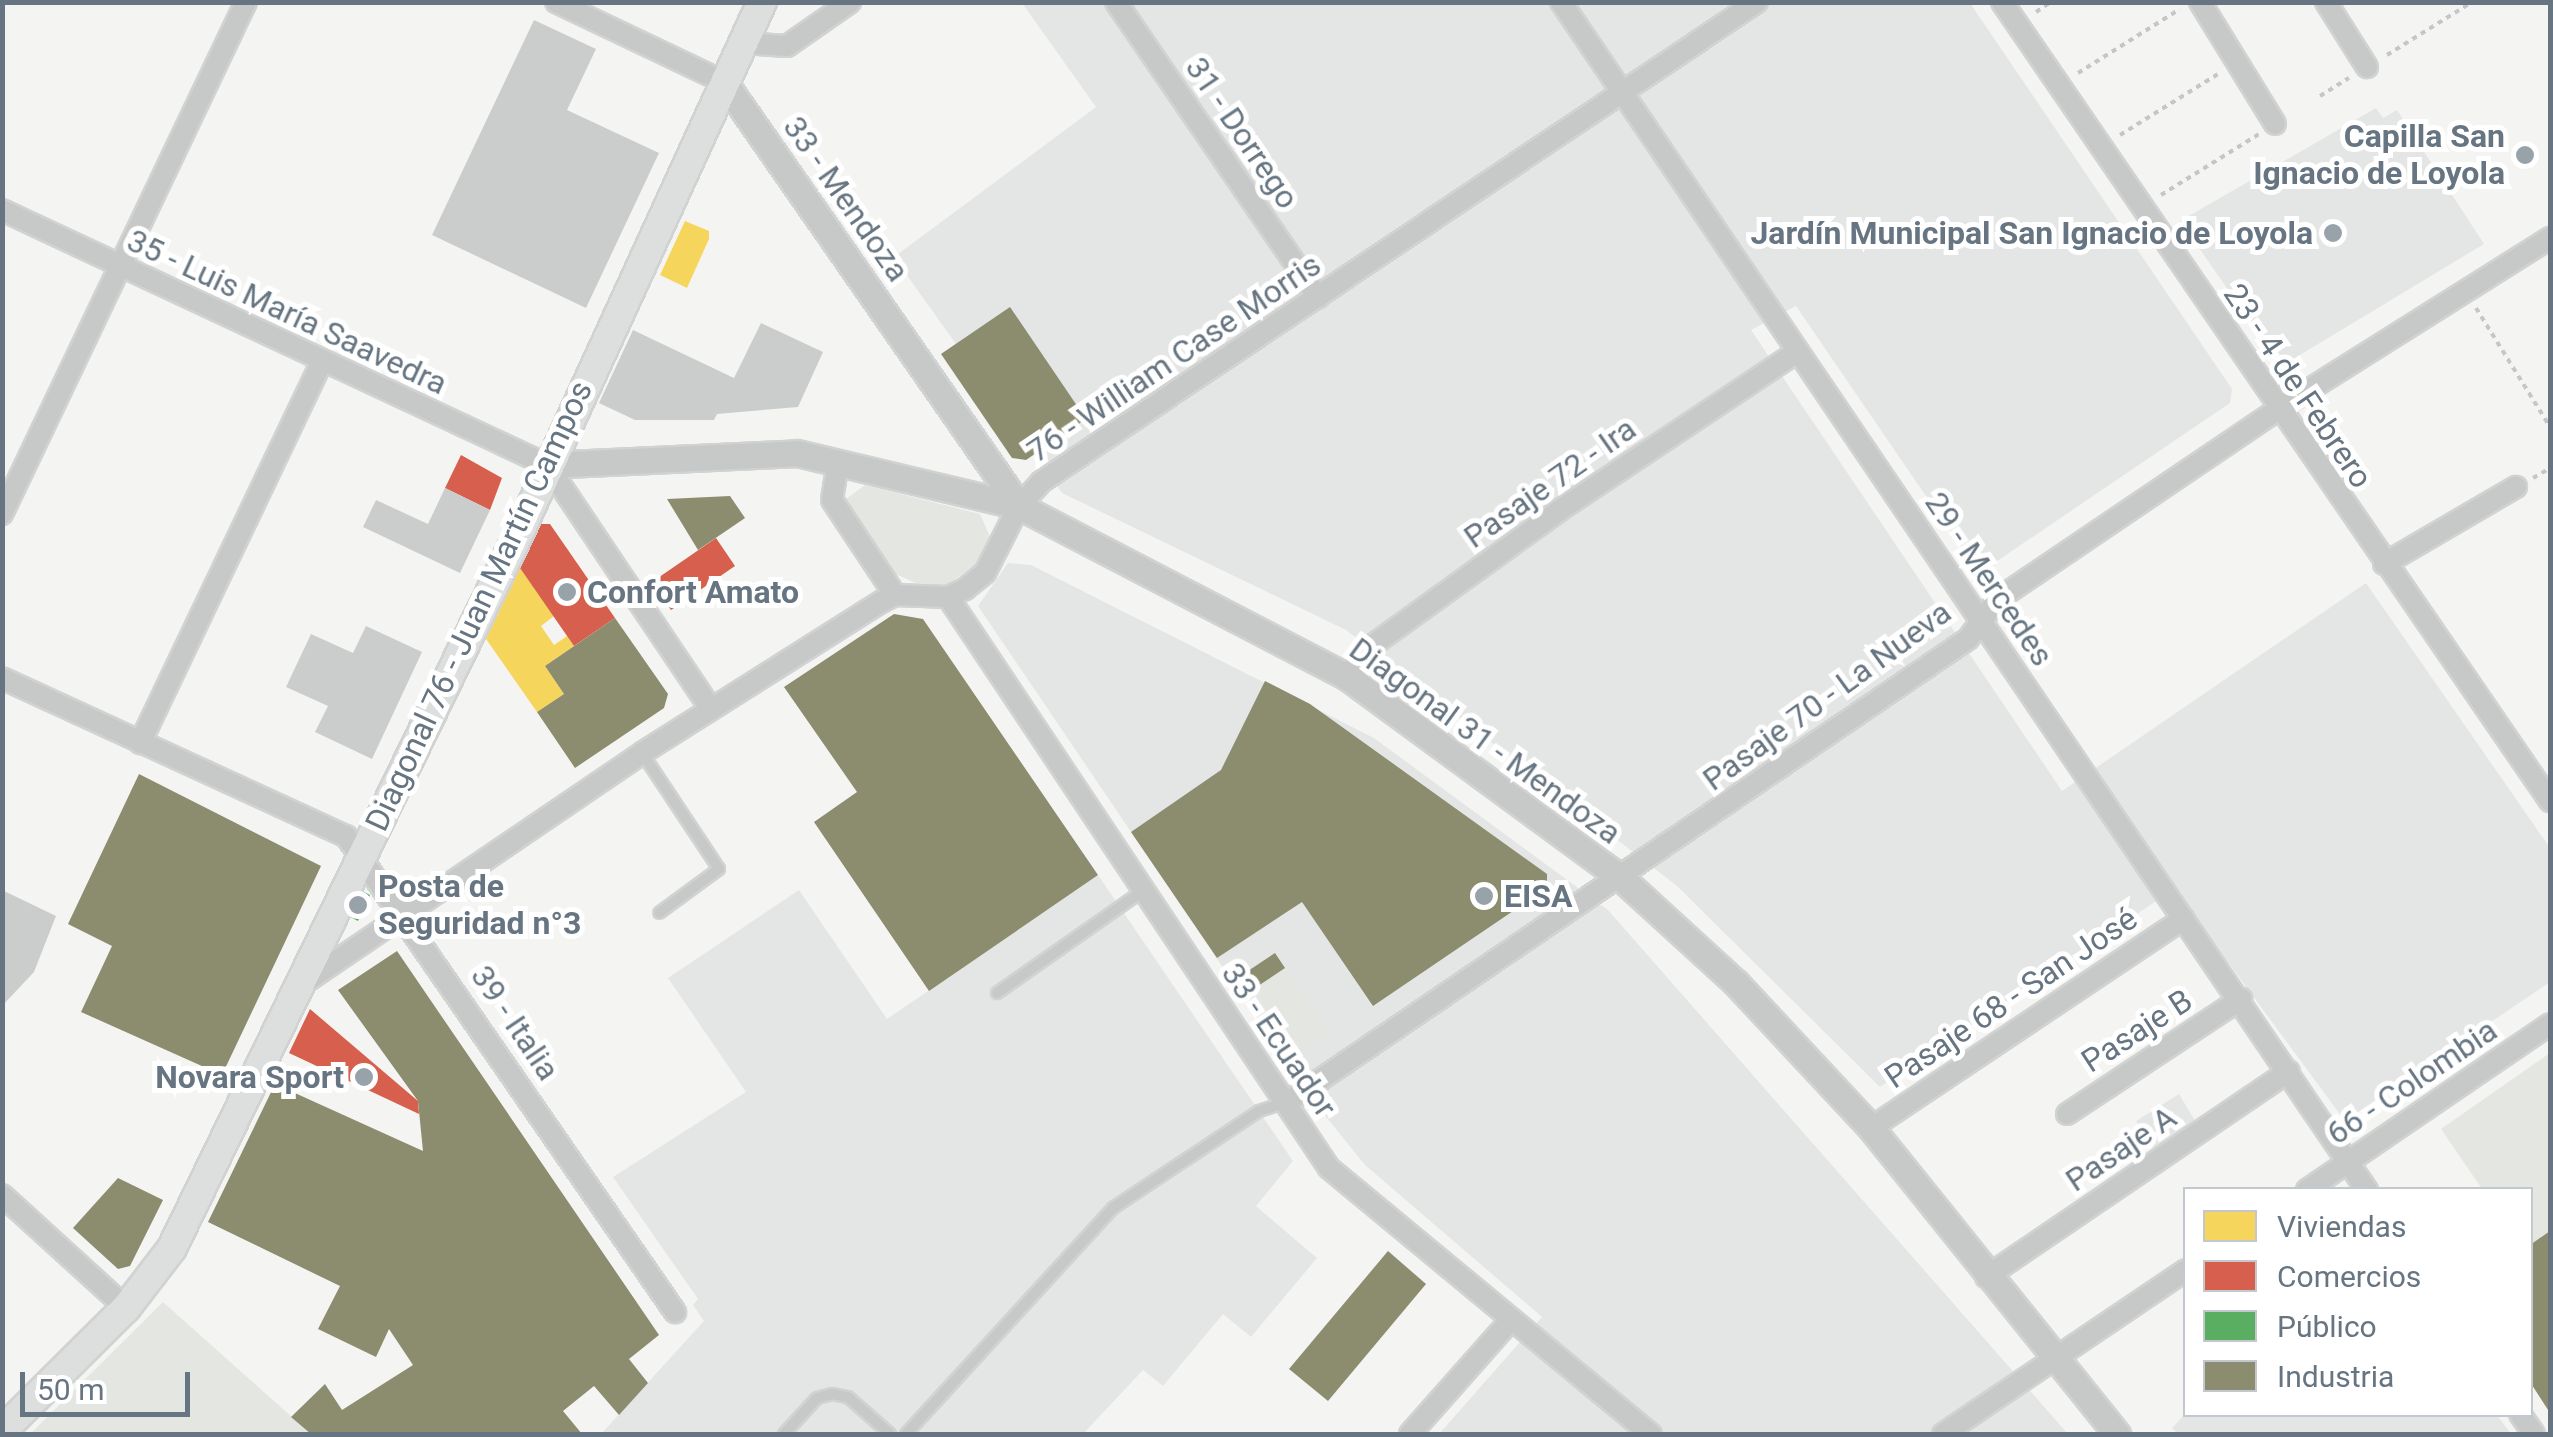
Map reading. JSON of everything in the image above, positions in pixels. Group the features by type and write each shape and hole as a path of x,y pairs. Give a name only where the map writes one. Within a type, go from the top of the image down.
{"main road":[{"name":"Diagonal 76 - Juan Martín Campos","path":"2,1431 126,1308 172,1248 547,466 762,2"}],"street":[{"path":"2,514 246,2"},
{"name":"33 - Mendoza","path":"556,2 724,82 1019,506"},
{"path":"742,43 787,46 850,2"},
{"name":"31 - Dorrego","path":"1116,2 1318,297"},
{"name":"29 - Mercedes","path":"1560,2 2241,999 2365,1187"},
{"name":"76 - William Case Morris","path":"948,597 985,573 1019,506 1042,482 1756,2"},
{"name":"23 - 4 de Febrero","path":"2002,2 2277,410 2550,800"},
{"path":"2200,2 2276,124"},
{"path":"2326,2 2368,66"},
{"name":"35 - Luis María Saavedra","path":"2,210 547,466"},
{"name":"Pasaje 70 - La Nueva","path":"1286,1103 1968,639 1998,599 2277,410 2550,238"},
{"name":"Pasaje 72 - Ira","path":"1346,676 1377,642 1560,510 1797,352"},
{"path":"140,743 322,363"},
{"name":"Diagonal 31 - Mendoza","path":"547,466 776,452 838,462 1019,506 1346,676 1621,878 1736,983 1872,1128 1986,1278 2118,1434"},
{"path":"838,462 832,500 896,595"},
{"path":"547,466 711,709"},
{"path":"2384,564 2516,487"},
{"path":"296,988 407,918 642,753 896,595 948,597"},
{"name":"33 - Ecuador","path":"948,597 1141,892 1345,1184 1651,1434"},
{"name":"39 - Italia","path":"2,678 346,836 363,852 675,1312"},
{"name":"Pasaje 68 - San José","path":"1872,1128 2184,919"},
{"name":"Pasaje B","path":"2067,1114 2241,999"},
{"name":"66 - Colombia","path":"2311,1187 2550,1024"},
{"name":"Pasaje A","path":"1986,1278 2289,1071"},
{"path":"2,1195 126,1308"},
{"path":"1943,1434 2183,1272"},
{"path":"1410,1434 1510,1321"}],"lane":[{"path":"642,753 718,868 659,914"},
{"path":"996,993 1141,892"},
{"path":"906,1434 1113,1208 1258,1112 1286,1103"},
{"path":"784,1434 817,1398 832,1394 848,1397 890,1434"}],"path":[{"path":"2036,12 2051,2"},
{"path":"2078,73 2190,2"},
{"path":"2320,96 2472,2"},
{"path":"2120,135 2237,62"},
{"path":"2161,195 2276,124"},
{"path":"2466,291 2550,427"}],"shaded area":[{"path":"1022,3 1970,3 2232,389 2230,403 1987,568 1973,565 1796,306 1751,330 2062,791 2366,583 2550,848 2550,982 2345,1121 2174,889 1880,1087 1677,886 1346,630 1062,493 894,257 1096,107"},
{"name":"Jardín Municipal San Ignacio de Loyola","path":"2376,108 2383,118 2397,110 2484,244 2290,361 2276,358 2180,221"},
{"path":"865,485 980,514 991,539 983,559 949,584 925,587 891,572 846,499"},
{"path":"1008,563 1031,565 1374,738 1608,910 2068,1434 1439,1434 1542,1317 1365,1165 1314,1102 978,606"},
{"path":"1098,875 1293,1161 1256,1206 1317,1258 1251,1337 1223,1314 1163,1386 1143,1370 1083,1434 601,1434 704,1321 693,1305 698,1299 613,1177 746,1092 668,978 799,890 887,1019"},
{"path":"1285,968 1331,1035 1288,1064 1243,996"},
{"path":"2550,1053 2550,1231 2533,1244 2533,1187 2481,1187 2441,1129"},
{"path":"2179,1094 2197,1124 2156,1153 2136,1121"},
{"path":"163,1302 311,1434 30,1434"},
{"path":"2183,1416 2498,1417 2511,1434 2178,1434 2172,1428"}],"building: Viviendas":[{"path":"685,221 709,231 687,288 660,275"},
{"path":"520,568 554,616 541,626 554,645 567,636 574,646 545,666 564,694 537,712 486,639"}],"building: Comercios":[{"path":"461,455 502,478 490,510 445,488"},
{"name":"Confort Amato","path":"541,524 550,524 615,618 574,646 520,568"},
{"name":"Confort Amato","path":"716,538 735,566 671,610 652,582"},
{"name":"Novara Sport","path":"310,1009 418,1101 419,1114 289,1053"}],"building: Público":[{"name":"Posta de Seguridad n°3","path":"358,889 370,895 358,921 346,915"}],"building: Industria":[{"path":"1010,307 1086,419 1026,460 1012,458 941,354"},
{"path":"730,496 745,518 698,550 667,499"},
{"path":"894,614 923,619 1098,875 929,991 814,822 857,792 784,687"},
{"path":"615,618 668,694 664,708 575,768 537,712 564,694 545,666"},
{"path":"1265,681 1310,704 1547,874 1547,888 1373,1006 1302,902 1217,958 1131,832 1221,770"},
{"path":"139,774 321,866 222,1075 81,1012 112,946 68,924"},
{"path":"397,951 659,1335 629,1359 648,1383 619,1415 594,1386 563,1411 582,1434 311,1434 291,1417 325,1384 342,1410 413,1365 389,1329 376,1357 318,1329 340,1286 208,1222 275,1084 423,1151 418,1101 338,990"},
{"path":"1275,953 1285,968 1243,996 1233,981"},
{"path":"118,1178 163,1200 130,1266 118,1269 73,1228"},
{"path":"2550,1231 2550,1413 2533,1387 2533,1243"},
{"path":"1388,1251 1426,1284 1328,1401 1289,1369"}],"building: Otros":[{"path":"534,20 596,49 567,110 659,153 586,308 432,235"},
{"path":"761,323 823,352 798,407 717,414 714,420 635,420 599,403 633,330 734,378"},
{"path":"445,488 490,510 460,573 363,527 376,500 428,524"},
{"path":"366,626 422,652 372,759 315,732 328,706 286,687 311,634 353,653"},
{"path":"2,890 56,916 34,972 2,1006"}],"place":[{"name":"Capilla San Ignacio de Loyola","path":"2525,155"},
{"name":"Jardín Municipal San Ignacio de Loyola","path":"2333,233"},
{"name":"Confort Amato","path":"567,592"},
{"name":"EISA","path":"1484,896"},
{"name":"Posta de Seguridad n°3","path":"358,905"},
{"name":"Novara Sport","path":"364,1077"}]}
